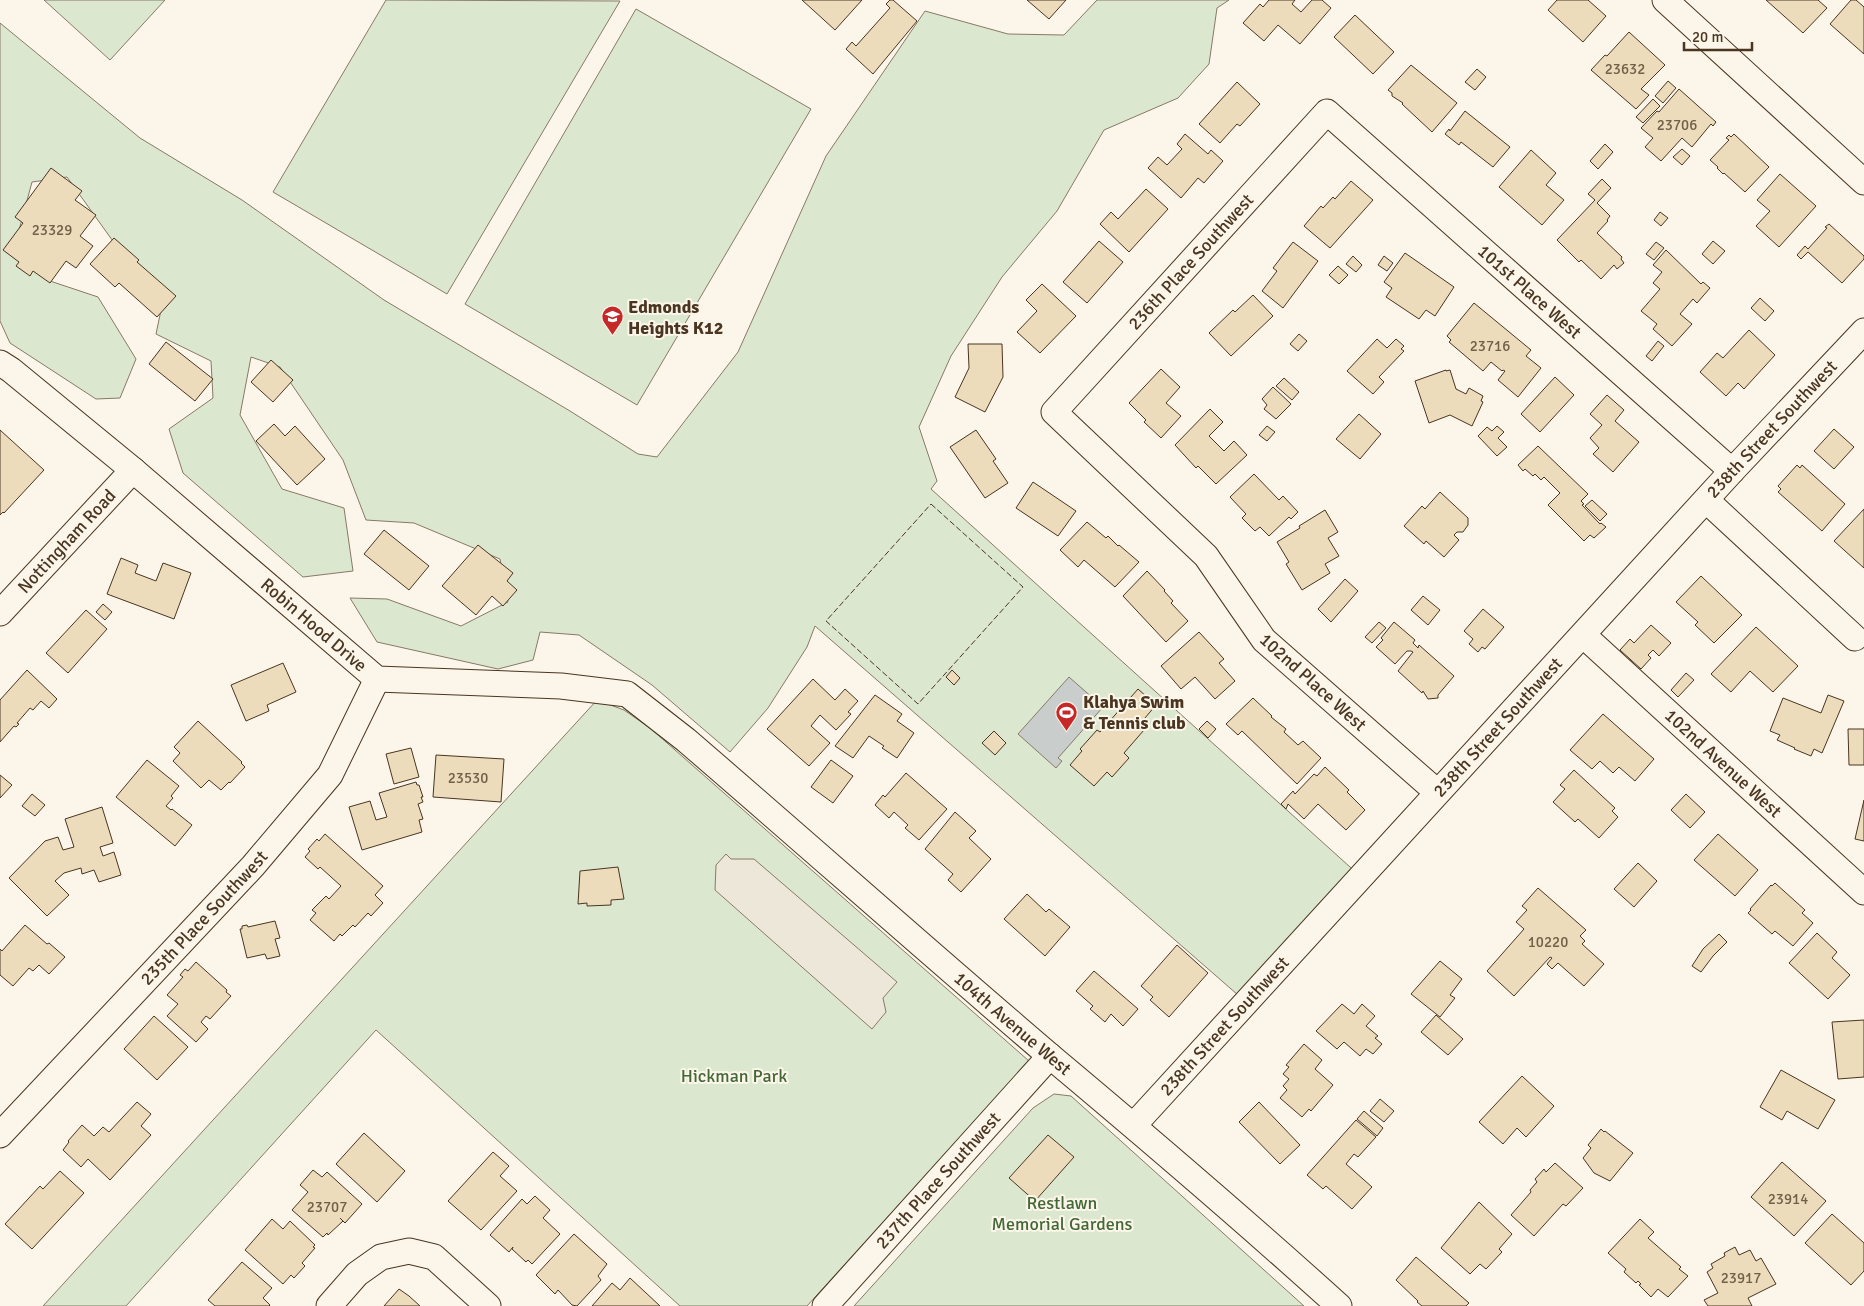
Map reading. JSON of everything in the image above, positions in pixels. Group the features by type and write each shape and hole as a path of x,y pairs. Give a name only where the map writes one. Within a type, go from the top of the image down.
{"street":[{"path":"1665,0 1864,182"},
{"name":"236th Place Southwest","path":"1054,412 1327,112"},
{"name":"101st Place West","path":"1327,112 1732,471"},
{"name":"238th Street Southwest","path":"1134,1125 1732,471 1864,331"},
{"name":"Robin Hood Drive","path":"0,364 11,370 133,470 377,679 561,686 628,694 686,740"},
{"name":"102nd Place West","path":"1054,412 1206,556 1264,640 1437,792"},
{"name":"Nottingham Road","path":"0,613 133,470"},
{"path":"1706,500 1855,638"},
{"name":"102nd Avenue West","path":"1583,635 1864,892"},
{"name":"235th Place Southwest","path":"0,1135 252,866 330,775 377,679"},
{"name":"104th Avenue West","path":"686,740 1050,1056 1134,1125 1173,1162 1339,1306"},
{"name":"237th Place Southwest","path":"825,1306 1050,1056"},
{"path":"329,1306 357,1274 381,1257 409,1251 434,1257 488,1306"}],"green space":[{"path":"44,0 165,0 110,60"},
{"path":"386,0 620,1 447,294 273,192"},
{"path":"1097,0 1229,0 1217,8 1209,64 1178,98 1104,130 1057,211 1002,277 951,356 919,427 937,481 931,489 1360,876 1246,1002 815,626 807,647 768,708 730,752 652,685 579,635 540,632 533,660 498,669 377,642 350,598 387,599 461,626 508,602 500,559 414,523 366,520 343,460 280,367 251,357 240,415 282,489 344,508 353,571 303,577 183,473 169,429 213,398 211,361 156,334 165,291 115,244 67,177 32,182 18,234 50,281 98,297 136,359 120,398 96,399 10,343 0,321 0,23 140,138 242,200 384,300 570,411 638,454 657,457 738,352 826,156 925,11 1008,34 1064,35"},
{"path":"636,9 811,109 637,405 465,304"},
{"name":"Hickman Park","path":"597,700 624,710 650,728 1029,1061 807,1306 680,1306 376,1030 126,1306 43,1306"},
{"name":"Restlawn Memorial Gardens","path":"1054,1094 1071,1096 1304,1306 854,1306 1033,1108"}],"shaded area":[{"path":"1069,677 1103,707 1058,758 1062,761 1056,768 1018,734"},
{"path":"726,854 731,859 754,859 897,982 883,998 886,1012 872,1029 715,890 716,865"}],"building":[{"path":"802,0 862,0 835,30"},
{"path":"893,0 917,21 873,74 846,49 852,42 856,46 890,8 886,4"},
{"path":"1027,0 1066,0 1049,19"},
{"path":"1269,0 1295,0 1292,4 1301,12 1312,0 1322,0 1331,8 1300,44 1278,25 1264,41 1243,23 1260,4 1263,7"},
{"path":"1557,0 1588,0 1606,16 1583,42 1548,10"},
{"path":"1766,0 1818,0 1827,8 1803,33"},
{"path":"1851,0 1856,0 1864,7 1864,54 1830,24"},
{"path":"1355,15 1394,52 1373,74 1334,37"},
{"path":"1629,32 1665,65 1641,89 1649,95 1636,109 1591,70"},
{"path":"1411,65 1457,103 1432,132 1403,103 1392,96 1392,93 1388,90"},
{"path":"1477,69 1486,77 1475,90 1465,82"},
{"path":"1668,81 1676,88 1663,103 1655,96"},
{"path":"1237,82 1260,104 1240,126 1237,124 1220,143 1199,124"},
{"path":"1679,89 1716,122 1713,126 1711,124 1692,147 1682,138 1661,161 1645,147 1653,138 1641,128 1657,111 1659,112"},
{"path":"1653,99 1660,106 1643,123 1636,117"},
{"path":"1465,111 1510,147 1493,167 1461,142 1459,145 1445,134 1449,129 1450,131"},
{"path":"1185,134 1208,154 1211,150 1223,161 1204,183 1198,178 1181,198 1148,168 1158,157 1167,165 1182,149 1177,144"},
{"path":"1734,134 1769,167 1745,192 1723,174 1710,160 1729,140 1726,138"},
{"path":"1605,144 1613,152 1598,169 1590,161"},
{"path":"1682,149 1690,156 1682,165 1673,157"},
{"path":"1531,150 1556,173 1546,185 1564,200 1542,225 1499,187"},
{"path":"51,168 82,191 75,200 96,215 80,236 93,246 76,268 66,261 50,283 33,271 30,276 16,266 19,262 3,250 23,223 15,217"},
{"path":"1780,174 1816,206 1779,247 1756,226 1770,211 1757,200"},
{"path":"1602,179 1611,188 1597,203 1610,216 1597,233 1622,257 1621,259 1624,263 1617,269 1614,265 1601,279 1581,260 1579,262 1557,240 1595,200 1588,194"},
{"path":"1351,181 1373,200 1330,248 1304,226 1321,206 1323,208 1333,197 1335,199"},
{"path":"1146,189 1168,209 1129,252 1100,224 1111,212 1118,219"},
{"path":"1660,212 1668,218 1661,226 1654,220"},
{"path":"1829,224 1864,256 1864,259 1842,283 1808,252 1801,259 1797,255 1805,246 1808,249"},
{"path":"114,238 139,260 137,262 176,296 157,317 119,283 115,287 90,264"},
{"path":"1099,241 1123,262 1087,303 1063,282"},
{"path":"1713,241 1725,251 1713,264 1702,254"},
{"path":"1293,242 1318,261 1283,308 1262,291 1277,271 1273,268"},
{"path":"1656,242 1664,248 1654,260 1646,254"},
{"path":"1666,250 1701,284 1703,282 1710,288 1697,303 1693,299 1680,314 1692,324 1672,346 1653,329 1657,324 1641,311 1660,289 1653,283 1662,272 1653,265"},
{"path":"1405,253 1454,287 1435,316 1426,310 1419,319 1386,297 1392,288 1384,282"},
{"path":"1353,256 1362,265 1356,272 1346,264"},
{"path":"1384,256 1393,263 1387,271 1378,265"},
{"path":"1338,266 1348,275 1339,284 1329,275"},
{"path":"1042,284 1076,316 1040,353 1017,332 1037,311 1026,300"},
{"path":"1253,295 1273,316 1231,356 1209,333 1233,310 1235,312"},
{"path":"1760,298 1774,311 1765,321 1751,308"},
{"path":"1474,303 1531,350 1526,356 1541,368 1518,397 1498,380 1505,371 1502,371 1491,362 1483,371 1449,342 1451,340 1447,336"},
{"path":"1749,330 1775,355 1744,389 1738,383 1726,396 1700,372 1717,353 1723,358"},
{"path":"1299,334 1307,341 1298,351 1290,344"},
{"path":"1377,339 1387,348 1396,339 1404,346 1401,349 1404,351 1379,377 1384,382 1373,394 1347,371"},
{"path":"1658,341 1664,346 1652,361 1646,356"},
{"path":"166,342 213,379 195,401 149,364"},
{"path":"968,344 1002,344 1003,377 985,412 955,397 969,368"},
{"path":"271,360 293,380 273,402 251,382"},
{"path":"1161,369 1180,387 1166,403 1181,416 1161,438 1144,422 1146,420 1129,403"},
{"path":"1450,370 1456,389 1466,394 1469,388 1483,396 1481,401 1483,402 1472,426 1450,415 1429,423 1415,381"},
{"path":"1555,377 1574,395 1540,432 1521,414"},
{"path":"1284,378 1299,392 1292,400 1276,386"},
{"path":"1273,387 1291,404 1276,419 1264,409 1267,405 1262,399"},
{"path":"1607,395 1624,410 1615,421 1639,442 1613,472 1593,454 1599,448 1590,438 1602,425 1590,414"},
{"path":"1210,409 1223,422 1209,436 1224,451 1234,441 1247,455 1216,484 1198,466 1196,468 1175,445"},
{"path":"1359,414 1381,434 1360,459 1336,439"},
{"path":"274,424 285,436 295,426 325,459 297,485 256,441"},
{"path":"1267,426 1275,432 1267,441 1259,435"},
{"path":"1497,426 1504,432 1498,438 1507,447 1497,456 1478,436 1487,427 1492,431"},
{"path":"1834,429 1854,447 1834,469 1814,451"},
{"path":"0,430 44,470 0,515"},
{"path":"976,430 996,459 993,461 1008,483 985,498 950,447"},
{"path":"1538,446 1588,494 1581,501 1584,504 1582,505 1600,524 1606,527 1594,538 1590,535 1584,541 1548,505 1560,493 1544,477 1541,480 1535,474 1533,476 1525,469 1523,471 1518,465"},
{"path":"1797,465 1800,468 1802,465 1845,504 1822,531 1778,492 1781,489 1778,486"},
{"path":"1254,474 1279,500 1283,496 1298,512 1291,519 1289,517 1269,536 1260,527 1255,531 1242,518 1246,514 1230,497"},
{"path":"1033,482 1076,511 1058,536 1016,508"},
{"path":"1440,492 1468,518 1468,525 1463,532 1457,532 1454,535 1459,540 1444,557 1426,541 1424,544 1404,526 1422,506 1425,509"},
{"path":"1592,500 1607,514 1600,521 1585,506"},
{"path":"1864,509 1864,568 1834,541"},
{"path":"1325,510 1338,532 1328,538 1339,556 1325,564 1330,573 1302,590 1286,564 1289,562 1277,542"},
{"path":"1087,522 1106,538 1108,536 1139,562 1115,587 1084,560 1078,567 1060,550"},
{"path":"384,530 429,566 409,590 364,554"},
{"path":"478,545 513,573 507,581 517,590 503,606 492,596 476,615 442,586"},
{"path":"121,558 138,565 135,573 156,581 163,563 191,573 174,619 107,594"},
{"path":"1147,571 1165,590 1173,601 1171,603 1188,621 1166,642 1123,596"},
{"path":"1701,576 1742,615 1714,643 1695,625 1698,622 1676,602"},
{"path":"1345,579 1358,591 1331,622 1318,609"},
{"path":"1423,596 1440,610 1428,625 1411,610"},
{"path":"103,604 112,612 105,620 96,612"},
{"path":"1483,609 1504,627 1485,649 1482,647 1478,652 1469,644 1473,639 1464,631"},
{"path":"86,610 107,629 68,673 46,653"},
{"path":"1379,622 1386,628 1372,643 1365,637"},
{"path":"1394,622 1415,640 1413,643 1418,648 1419,645 1454,676 1438,695 1438,698 1428,699 1423,691 1422,693 1398,671 1413,652 1407,651 1395,664 1376,647 1383,640 1381,638"},
{"path":"1651,625 1671,643 1659,656 1653,650 1648,655 1651,658 1641,669 1620,650 1630,639 1634,643"},
{"path":"1756,627 1798,666 1773,692 1750,671 1731,692 1711,674"},
{"path":"1199,632 1224,659 1219,663 1235,681 1215,699 1195,677 1181,689 1161,666"},
{"path":"283,663 296,692 267,705 269,711 246,721 231,685"},
{"path":"27,670 57,699 49,708 41,701 33,710 30,708 17,723 19,724 16,727 14,726 0,742 0,700"},
{"path":"952,670 960,678 954,685 946,677"},
{"path":"1686,673 1694,680 1678,697 1671,690"},
{"path":"813,679 835,700 845,689 858,701 848,712 851,714 836,730 820,715 811,726 830,743 809,766 767,729"},
{"path":"1138,689 1156,705 1139,725 1144,730 1124,753 1129,758 1112,777 1107,772 1094,786 1070,765 1082,751 1080,749 1097,730 1100,732"},
{"path":"875,695 902,714 897,721 914,733 897,758 869,736 853,758 835,746"},
{"path":"1828,695 1844,701 1822,753 1814,749 1811,756 1794,749 1777,740 1780,735 1770,731 1783,698 1821,713"},
{"path":"1253,698 1271,717 1286,729 1284,732 1298,745 1303,741 1321,758 1297,784 1242,731 1238,735 1226,724"},
{"path":"1603,714 1654,759 1635,781 1619,767 1613,773 1600,761 1592,769 1570,750"},
{"path":"198,721 245,767 221,790 209,780 201,788 173,761 180,753 174,747"},
{"path":"1207,721 1216,729 1208,738 1199,729"},
{"path":"1848,729 1864,729 1864,765 1849,765"},
{"path":"994,731 1006,743 995,755 982,743"},
{"path":"411,748 419,777 394,784 386,754"},
{"path":"436,755 504,759 501,802 433,797"},
{"path":"147,760 179,786 171,796 173,798 166,806 192,825 175,846 116,797"},
{"path":"831,760 853,776 833,803 811,787"},
{"path":"1325,767 1349,790 1347,792 1365,810 1346,830 1318,804 1304,819 1288,804 1286,809 1281,804 1293,791 1295,794 1314,774 1317,776"},
{"path":"1574,770 1615,808 1612,811 1618,817 1599,838 1578,819 1575,822 1553,802 1565,789 1560,785"},
{"path":"906,773 947,809 919,840 905,828 908,825 894,812 889,818 875,805 883,795 885,797"},
{"path":"0,775 12,785 0,798"},
{"path":"416,782 423,797 421,797 423,802 418,804 423,819 419,820 422,832 362,850 349,807 370,801 376,820 387,817 379,793"},
{"path":"32,794 45,805 35,816 22,806"},
{"path":"1686,794 1705,812 1690,828 1671,810"},
{"path":"1864,800 1864,841 1855,839"},
{"path":"102,807 113,843 100,847 103,856 114,852 121,875 99,882 94,870 82,874 81,868 64,873 55,881 69,895 47,916 9,878 45,841 58,837 63,850 74,847 65,819"},
{"path":"955,812 976,831 969,838 991,859 961,892 948,880 953,874 925,849"},
{"path":"325,834 383,886 375,895 383,903 371,916 368,913 355,927 353,925 334,941 310,920 316,913 312,910 326,896 329,899 341,886 320,867 318,869 305,857 310,851 308,849 317,839 319,841"},
{"path":"1718,834 1758,870 1735,896 1694,860"},
{"path":"1638,863 1657,881 1634,907 1614,889"},
{"path":"618,867 624,899 611,900 611,905 587,906 587,903 578,904 580,871"},
{"path":"1775,883 1805,910 1802,913 1813,923 1793,946 1775,931 1772,934 1748,913 1771,885"},
{"path":"1538,888 1586,930 1580,936 1585,941 1582,944 1604,964 1584,986 1558,963 1552,969 1547,964 1552,958 1550,957 1514,996 1487,971 1524,929 1516,922 1527,910 1522,906"},
{"path":"1027,894 1046,912 1049,909 1070,927 1045,956 1004,919"},
{"path":"275,921 280,938 275,939 280,956 267,959 265,954 247,958 240,929 242,929 242,926 247,925 248,927"},
{"path":"25,925 65,957 49,974 39,965 33,971 29,968 13,986 0,975 0,949 2,951"},
{"path":"1817,933 1837,952 1832,958 1850,975 1828,999 1789,963"},
{"path":"1719,934 1727,942 1701,972 1692,966 1703,949"},
{"path":"1177,945 1208,973 1169,1017 1150,1000 1153,997 1141,986"},
{"path":"1440,961 1462,979 1450,995 1455,998 1440,1017 1411,994"},
{"path":"196,962 227,990 226,992 231,996 210,1019 206,1016 201,1022 208,1029 196,1042 167,1016 178,1004 167,995 183,977 180,975 185,969 188,971"},
{"path":"1094,971 1138,1009 1123,1026 1111,1014 1105,1022 1090,1009 1093,1006 1076,991"},
{"path":"1342,1004 1354,1014 1362,1004 1375,1016 1366,1026 1378,1036 1375,1038 1382,1044 1373,1054 1366,1049 1360,1056 1344,1042 1337,1049 1316,1031"},
{"path":"1436,1015 1463,1039 1448,1055 1421,1032"},
{"path":"154,1016 188,1047 157,1080 124,1049"},
{"path":"1864,1020 1864,1077 1838,1079 1832,1022"},
{"path":"1304,1044 1322,1060 1315,1069 1333,1085 1311,1111 1309,1109 1302,1117 1280,1098 1287,1090 1283,1086 1289,1079 1283,1074 1289,1067 1286,1065"},
{"path":"1781,1070 1835,1100 1818,1129 1787,1111 1782,1120 1760,1107"},
{"path":"1522,1076 1554,1106 1526,1137 1517,1128 1503,1144 1479,1122"},
{"path":"1380,1099 1394,1111 1384,1122 1370,1111"},
{"path":"137,1102 151,1114 141,1126 151,1135 110,1180 88,1159 81,1167 63,1150 82,1125 94,1136 103,1127 109,1132"},
{"path":"1259,1102 1300,1145 1280,1164 1239,1122"},
{"path":"1364,1111 1383,1128 1377,1136 1357,1119"},
{"path":"1356,1120 1376,1137 1358,1157 1354,1154 1346,1164 1372,1187 1352,1209 1326,1186 1323,1189 1307,1175"},
{"path":"1601,1129 1633,1153 1610,1181 1594,1173 1583,1158 1591,1148 1588,1145"},
{"path":"364,1133 405,1171 377,1202 336,1164"},
{"path":"1048,1135 1074,1157 1035,1201 1009,1178"},
{"path":"493,1152 509,1166 500,1176 517,1191 481,1230 448,1201"},
{"path":"1782,1162 1826,1201 1794,1236 1751,1197"},
{"path":"1555,1163 1583,1188 1566,1206 1563,1204 1534,1236 1511,1215 1531,1192 1530,1190 1537,1182 1535,1179 1544,1169 1546,1172"},
{"path":"313,1170 322,1177 327,1172 362,1204 345,1223 343,1221 328,1235 327,1233 323,1237 292,1210 308,1192 300,1185"},
{"path":"60,1171 84,1193 32,1249 5,1224 40,1186 43,1189"},
{"path":"535,1196 550,1210 543,1218 560,1234 532,1264 528,1260 526,1262 512,1249 513,1247 509,1252 490,1235 522,1199 527,1204"},
{"path":"1479,1202 1512,1234 1499,1249 1502,1252 1486,1269 1480,1264 1470,1274 1441,1248"},
{"path":"1832,1214 1864,1243 1864,1271 1851,1285 1805,1243"},
{"path":"272,1219 283,1229 290,1221 315,1245 313,1247 315,1248 302,1263 305,1266 294,1278 291,1275 283,1284 245,1250"},
{"path":"1640,1219 1654,1232 1648,1238 1681,1267 1679,1269 1688,1276 1668,1297 1658,1289 1651,1297 1639,1285 1641,1284 1638,1281 1636,1283 1624,1272 1626,1269 1608,1253"},
{"path":"574,1234 607,1264 598,1276 601,1280 577,1306 572,1305 558,1290 555,1294 536,1275"},
{"path":"1735,1247 1739,1255 1750,1250 1756,1261 1761,1258 1776,1284 1748,1298 1752,1306 1708,1306 1704,1300 1718,1293 1707,1272 1713,1268 1711,1264 1725,1256 1724,1253"},
{"path":"1416,1257 1469,1303 1466,1306 1422,1306 1417,1302 1396,1280"},
{"path":"242,1262 272,1288 263,1298 270,1305 215,1306 208,1300"},
{"path":"630,1278 660,1306 592,1306 612,1283 620,1290"},
{"path":"399,1289 409,1296 420,1306 384,1306"}],"fence":[{"path":"931,504 1023,587 918,704 826,621 931,504"}],"place":[{"name":"Edmonds Heights K12","path":"612,336"},
{"name":"Klahya Swim & Tennis club","path":"1067,731"}]}
